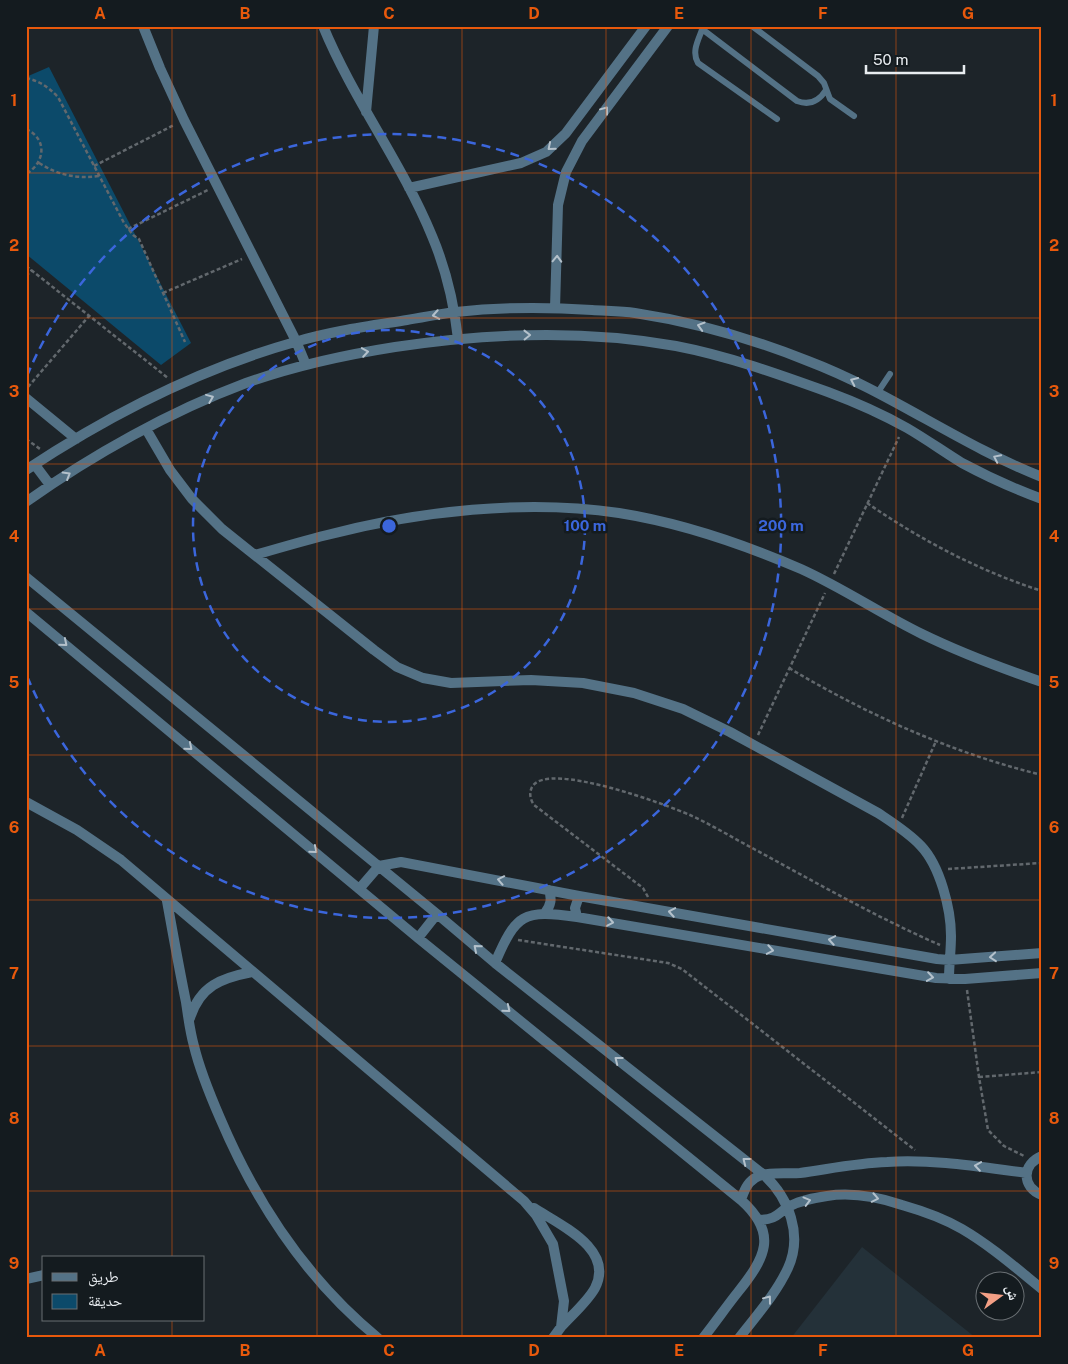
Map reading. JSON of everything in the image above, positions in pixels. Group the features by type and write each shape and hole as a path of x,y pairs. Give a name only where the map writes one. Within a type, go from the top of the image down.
{"street":[{"path":"143,26 184,120 296,341 306,365"},
{"path":"322,26 343,70 409,188 433,236 449,286 455,312 458,339"},
{"path":"366,112 374,26"},
{"path":"409,188 521,163 546,152 560,140 646,26"},
{"path":"555,308 558,205 566,172 582,141 668,26"},
{"path":"50,484 31,467 128,409 177,385 236,361 296,341 455,312 555,308 633,312 695,324 808,360 878,392 971,445 1042,477"},
{"path":"26,502 50,484 146,429 195,404 247,383 306,365 356,353 458,339 520,334 570,334 624,338 729,359 829,393 879,414 963,463 1008,486 1042,499"},
{"path":"26,398 76,439"},
{"path":"146,429 170,470 192,499 222,529 397,667 423,678 451,683 532,680 583,683 634,693 683,709 730,732 878,813 898,826 922,846 937,870 950,919 948,979"},
{"path":"255,555 328,534 405,518 473,510 551,507 619,513 686,527 746,546 804,571 922,634 1002,668 1042,682"},
{"path":"26,577 379,866 495,964 764,1174 782,1195 788,1207 793,1226 794,1247 789,1267 779,1284 739,1338"},
{"path":"26,612 418,938 755,1213 764,1231 765,1243 761,1258 754,1272 703,1338"},
{"path":"28,804 77,830 121,860 167,901 524,1201 586,1243 594,1253 598,1265 598,1278 594,1289 553,1338"},
{"path":"360,888 379,866 401,862 412,863 649,908 950,954 1042,952"},
{"path":"545,913 551,900 549,890"},
{"path":"577,917 575,908 580,896"},
{"path":"167,901 194,1046 209,1092 231,1144 251,1184 274,1223 301,1260 331,1294 378,1338"},
{"path":"495,964 506,938 517,922 526,917 545,913 926,977 965,979 1042,973"},
{"path":"418,938 437,914"},
{"path":"189,1022 193,1008 211,986 223,979 252,972"},
{"path":"1038,1157 1029,1165 1027,1173 1028,1182 1032,1190 1042,1195"},
{"path":"741,1200 748,1183 764,1174 797,1173 849,1164 930,1162 1027,1173"},
{"path":"760,1220 776,1217 788,1207 803,1201 836,1195 869,1197 890,1201 937,1217 961,1229 984,1243 1042,1289"},
{"path":"524,1201 541,1223 553,1244 564,1301 561,1327"},
{"path":"26,1279 42,1275"}],"lane":[{"path":"752,26 818,76 833,102 854,116"},
{"path":"778,119 698,63 695,49 703,28 797,101 803,103 817,101 826,90"},
{"path":"878,392 890,374"}],"path":[{"path":"26,78 49,87 58,97 128,229 139,239 185,342"},
{"path":"94,166 184,120"},
{"path":"26,129 36,136 40,142 41,156 34,169 26,174"},
{"path":"38,163 67,176 99,176"},
{"path":"128,229 218,185"},
{"path":"163,293 253,255"},
{"path":"26,266 177,385"},
{"path":"26,276 32,270"},
{"path":"26,389 89,316"},
{"path":"867,503 899,525 947,552 1042,591"},
{"path":"789,668 848,701 936,741 983,758 1042,775"},
{"path":"898,826 936,741"},
{"path":"649,908 649,898 643,888 534,805 531,801 530,792 535,783 550,778 589,783 621,790 668,806 714,827 950,954"},
{"path":"937,870 1042,863"},
{"path":"506,938 668,963 682,969 930,1162"},
{"path":"965,979 988,1130 1009,1149 1024,1156 1038,1157"},
{"path":"979,1077 1042,1072"}],"shaded area":[{"path":"862,1247 976,1338 791,1338"}],"green space":[{"path":"49,67 191,343 161,365 26,254 26,77"}]}
